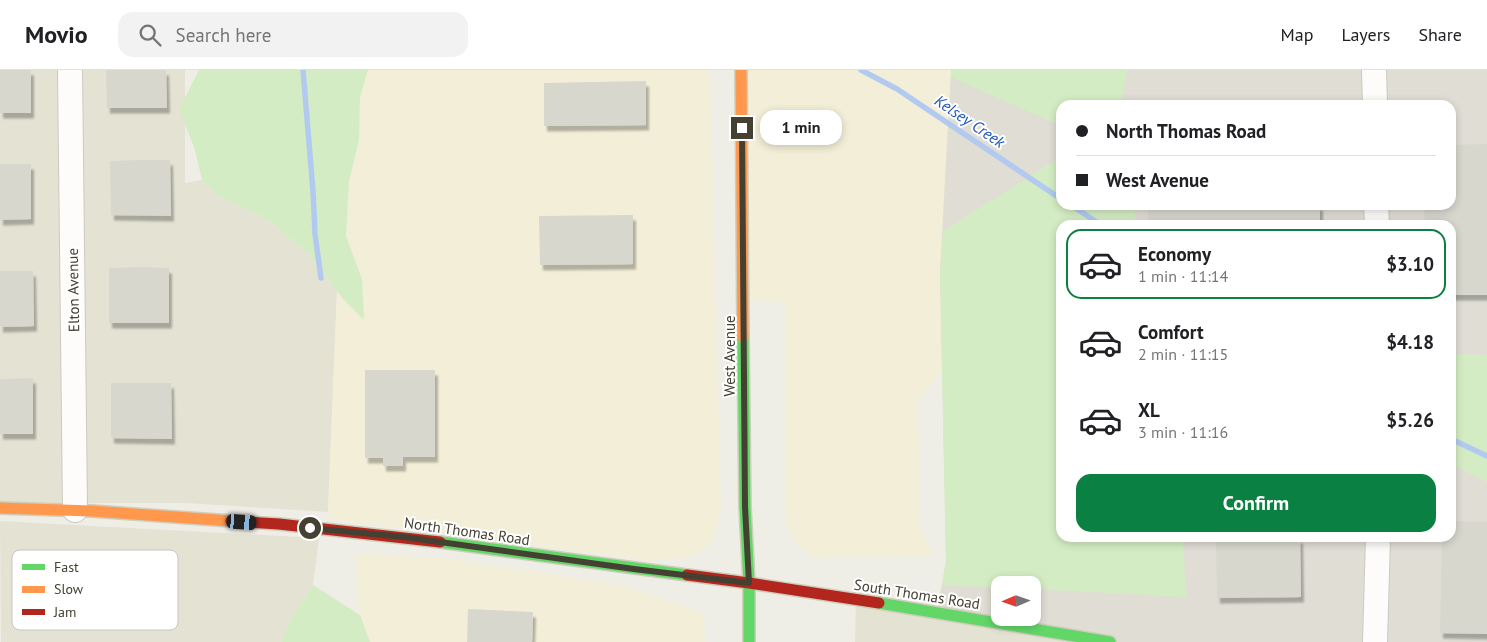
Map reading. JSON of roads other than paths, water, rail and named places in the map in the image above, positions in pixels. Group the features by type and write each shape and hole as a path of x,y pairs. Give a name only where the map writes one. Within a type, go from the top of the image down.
{"street":[{"name":"Elton Avenue","path":"70,70 75,510"},
{"name":"West Avenue","path":"741,70 745,507 749,583 749,642"},
{"path":"1374,70 1375,100"},
{"name":"North Thomas Road","path":"0,508 75,510 281,525 404,537 749,583"},
{"path":"1375,642 1378,542"},
{"name":"South Thomas Road","path":"749,583 937,612 1110,642"}],"waterway":[{"path":"303,70 315,234 321,278"},
{"name":"Kelsey Creek","path":"861,70 897,89 1056,196"},
{"name":"Kelsey Creek","path":"1078,210 1094,220"},
{"name":"Kelsey Creek","path":"1456,441 1487,456"}]}
